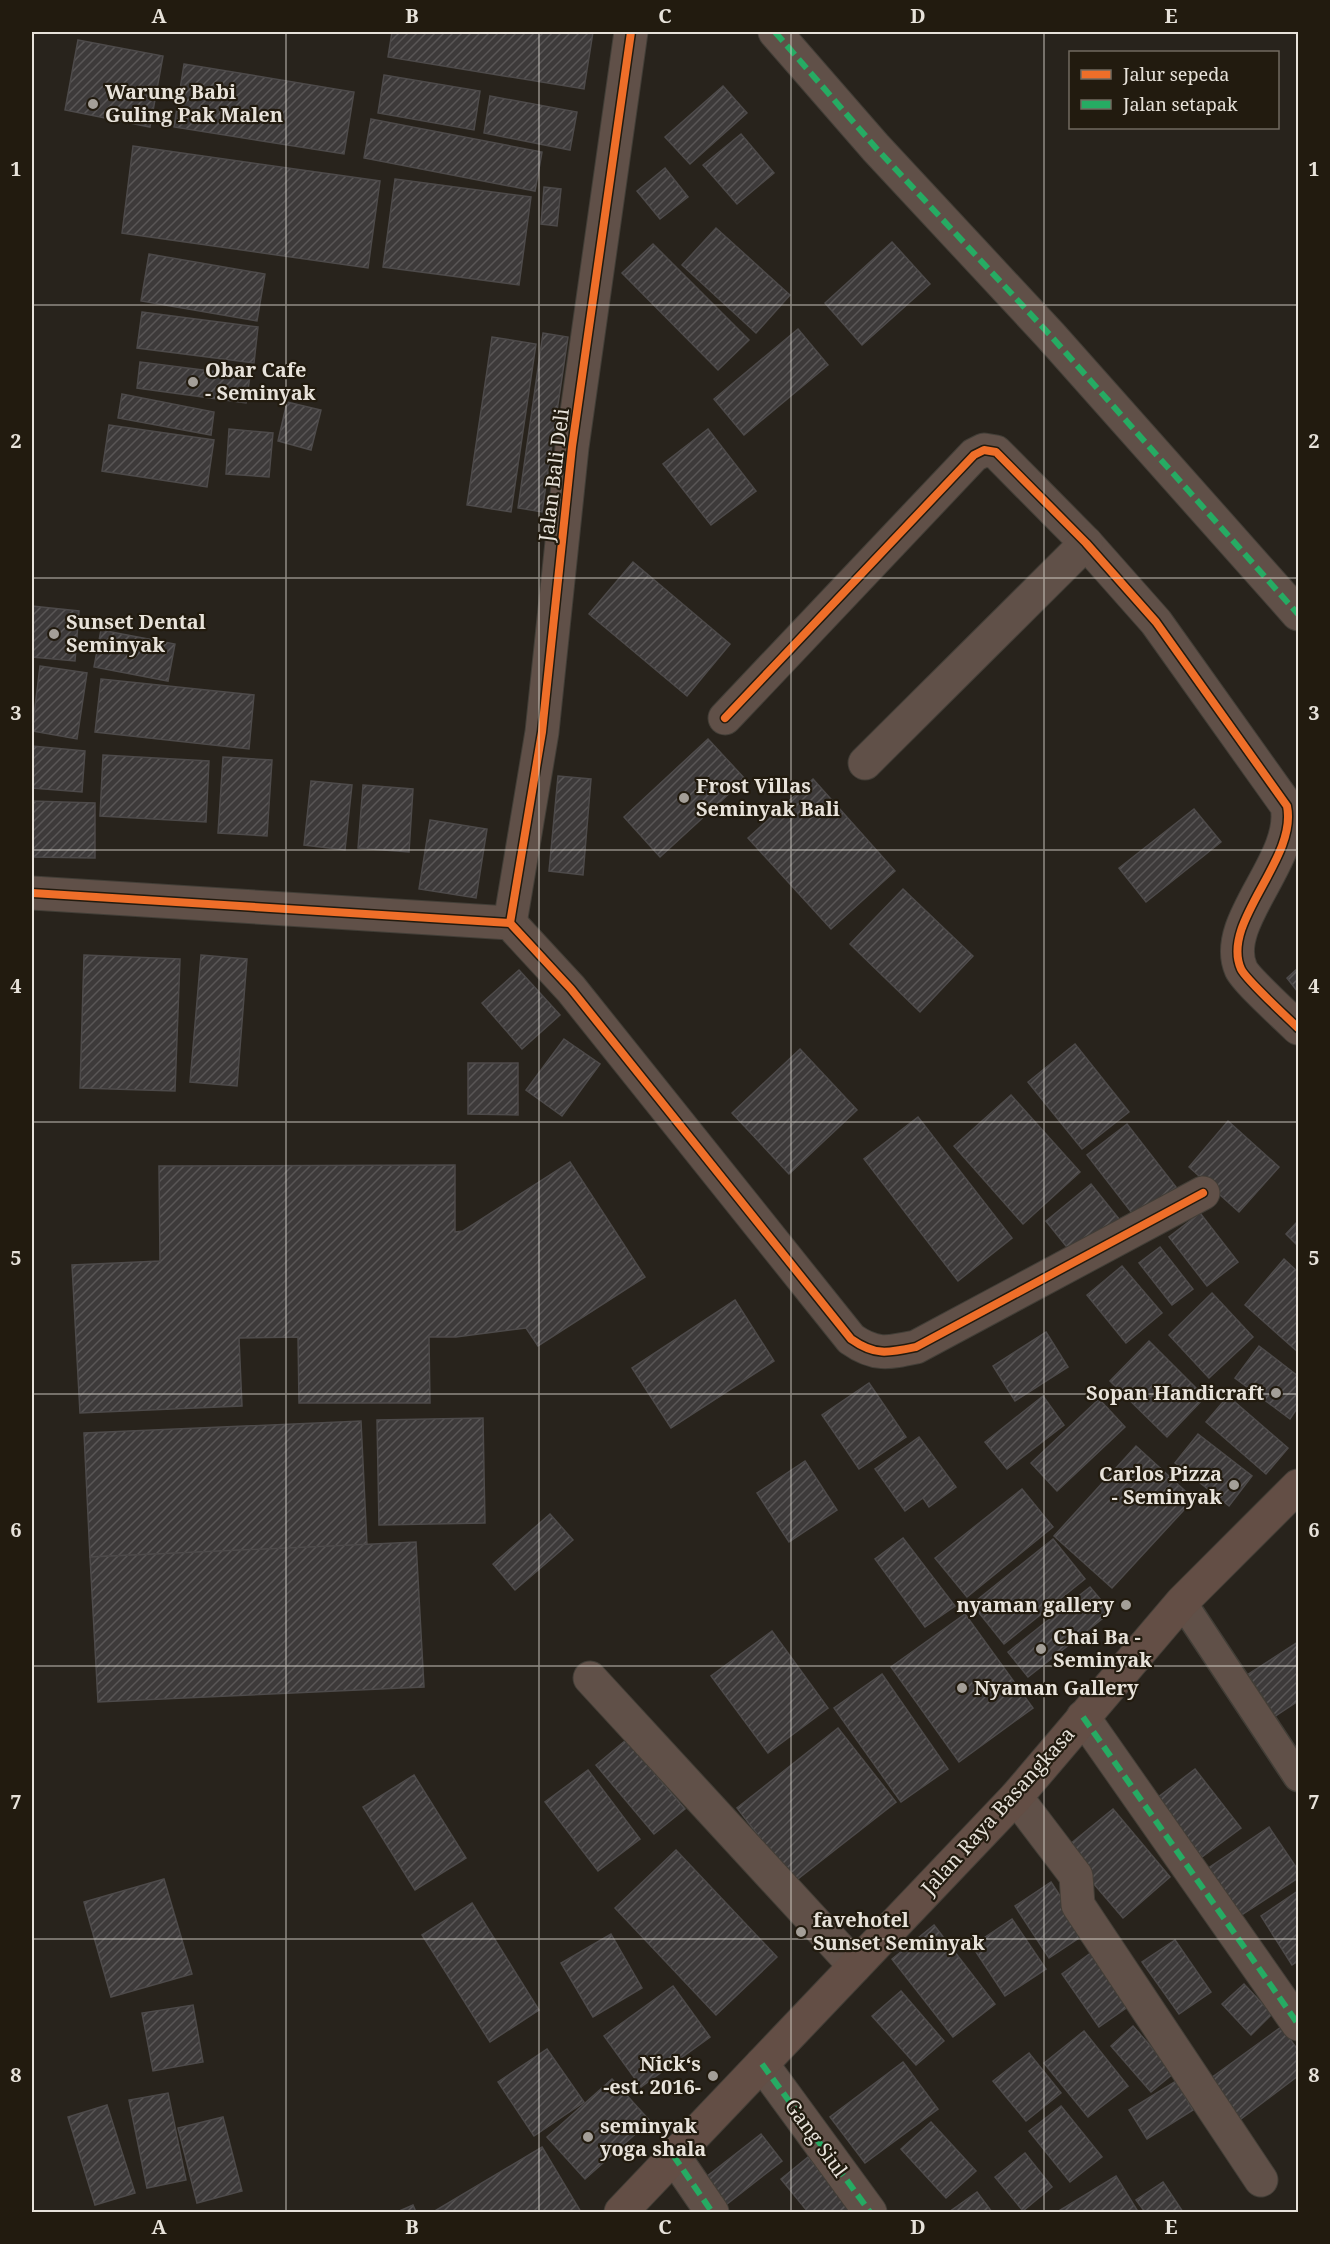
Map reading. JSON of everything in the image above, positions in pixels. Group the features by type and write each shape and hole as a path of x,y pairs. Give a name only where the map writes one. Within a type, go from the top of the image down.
{"main road":[{"name":"Jalan Raya Basangkasa","path":"621,2212 1016,1797 1182,1602 1299,1486"}],"street":[{"name":"Jalan Bali Deli","path":"510,923 542,732 572,447 631,32"},
{"path":"775,32 876,148 1050,335 1299,614"},
{"path":"725,718 974,455 984,450 996,452 1086,543 1155,622 1287,806 1290,819 1285,841 1243,925 1238,954 1241,970 1299,1028"},
{"path":"865,763 1086,543"},
{"path":"32,893 510,923 571,989 851,1339 867,1350 890,1353 916,1347 1203,1193"},
{"path":"590,1678 855,1966"},
{"path":"1083,1717 1299,2024"},
{"path":"1016,1797 1076,1876 1078,1905 1261,2180"},
{"name":"Gang Siul","path":"762,2064 870,2212"},
{"path":"674,2155 712,2212"}],"lane":[{"path":"1182,1602 1299,1777"}],"building":[{"path":"392,32 593,32 584,89 388,57"},
{"path":"78,40 163,56 150,127 65,110"},
{"path":"184,64 354,92 344,154 174,127"},
{"path":"384,75 480,91 474,130 378,113"},
{"path":"723,86 747,113 690,164 665,137"},
{"path":"490,96 577,112 570,150 484,133"},
{"path":"371,119 542,152 535,191 364,158"},
{"path":"741,134 774,173 737,204 703,165"},
{"path":"133,146 380,181 368,268 122,233"},
{"path":"665,168 688,197 660,219 637,191"},
{"path":"395,179 531,197 519,285 383,267"},
{"path":"544,187 561,189 557,226 541,224"},
{"path":"716,228 790,295 756,333 682,265"},
{"path":"892,242 930,284 862,345 825,303"},
{"path":"653,244 749,340 718,370 622,273"},
{"path":"149,254 265,274 257,321 141,301"},
{"path":"142,312 258,327 254,363 137,348"},
{"path":"798,329 828,365 744,435 714,399"},
{"path":"543,333 568,337 542,512 518,508"},
{"path":"492,337 536,344 511,512 467,505"},
{"name":"Obar Cafe - Seminyak","path":"140,362 250,376 246,403 137,388"},
{"path":"122,394 214,412 211,435 118,418"},
{"path":"287,402 321,410 311,450 278,441"},
{"path":"109,425 214,440 207,487 102,471"},
{"path":"229,429 273,433 269,477 226,474"},
{"path":"708,429 756,491 711,525 663,464"},
{"path":"633,562 730,644 687,696 589,614"},
{"name":"Sunset Dental Seminyak","path":"32,606 79,611 75,661 32,657"},
{"path":"101,630 175,644 168,681 94,667"},
{"path":"40,666 87,673 77,739 32,731"},
{"path":"101,679 254,695 249,749 95,732"},
{"name":"Frost Villas Seminyak Bali","path":"708,739 745,779 660,857 624,817"},
{"path":"32,746 85,751 82,792 32,788"},
{"path":"103,755 209,761 206,822 100,816"},
{"path":"223,757 272,760 267,836 218,833"},
{"path":"558,776 591,779 583,875 549,871"},
{"path":"813,779 895,871 831,929 748,838"},
{"path":"311,781 352,785 345,850 304,845"},
{"path":"363,785 413,789 409,852 358,848"},
{"path":"32,801 95,803 95,858 32,857"},
{"path":"1194,809 1221,842 1146,902 1119,868"},
{"path":"430,820 487,829 476,898 419,889"},
{"path":"903,889 973,956 920,1012 850,944"},
{"path":"84,955 180,959 175,1091 80,1088"},
{"path":"201,955 247,959 237,1086 190,1082"},
{"path":"1298,968 1298,992 1287,978"},
{"path":"519,970 560,1015 522,1049 482,1003"},
{"path":"564,1039 600,1064 562,1116 526,1090"},
{"path":"1075,1044 1129,1112 1082,1149 1028,1082"},
{"path":"800,1049 857,1110 789,1174 732,1113"},
{"path":"468,1063 518,1063 518,1115 468,1114"},
{"path":"1011,1095 1080,1172 1023,1224 954,1146"},
{"path":"918,1117 1012,1238 958,1281 864,1159"},
{"path":"1228,1121 1279,1167 1239,1212 1189,1167"},
{"path":"1127,1124 1176,1187 1135,1217 1087,1155"},
{"path":"570,1162 645,1277 538,1346 526,1328 456,1337 429,1337 430,1403 299,1403 298,1337 239,1338 242,1406 80,1413 72,1265 160,1261 159,1166 455,1165 455,1232 463,1231"},
{"path":"1091,1184 1119,1219 1074,1256 1046,1221"},
{"path":"1200,1213 1238,1262 1207,1286 1169,1237"},
{"path":"1298,1221 1298,1246 1286,1234"},
{"path":"1160,1247 1193,1289 1172,1305 1139,1263"},
{"path":"1284,1259 1298,1272 1298,1352 1245,1305"},
{"path":"1122,1266 1162,1313 1126,1343 1087,1295"},
{"path":"1212,1293 1253,1337 1209,1378 1169,1335"},
{"path":"735,1300 774,1361 671,1428 632,1368"},
{"path":"1046,1332 1068,1367 1015,1401 993,1366"},
{"path":"1149,1341 1205,1397 1167,1437 1110,1381"},
{"name":"Sopan Handicraft","path":"1259,1346 1298,1376 1298,1407 1290,1419 1235,1378"},
{"path":"869,1383 906,1437 859,1469 822,1415"},
{"path":"1043,1396 1064,1425 1007,1469 985,1442"},
{"path":"1228,1396 1288,1448 1266,1474 1206,1422"},
{"path":"1099,1399 1125,1427 1057,1491 1031,1463"},
{"path":"483,1418 485,1523 379,1525 377,1420"},
{"path":"361,1421 367,1545 90,1557 84,1433"},
{"path":"1198,1434 1252,1476 1229,1506 1175,1463"},
{"path":"919,1437 956,1487 929,1507 923,1498 905,1511 875,1469"},
{"path":"1136,1446 1194,1499 1112,1588 1054,1536"},
{"path":"805,1461 837,1510 789,1542 757,1493"},
{"path":"1022,1489 1053,1527 967,1597 935,1558"},
{"path":"550,1514 573,1540 515,1590 493,1564"},
{"path":"903,1538 955,1606 925,1627 875,1559"},
{"path":"1053,1539 1085,1579 1004,1644 972,1604"},
{"path":"416,1542 424,1687 98,1702 90,1557"},
{"path":"1090,1587 1111,1612 1028,1677 1008,1652"},
{"name":"Nyaman Gallery","path":"965,1614 1033,1708 959,1762 891,1667"},
{"path":"772,1631 828,1708 768,1753 711,1676"},
{"path":"1298,1642 1298,1701 1274,1717 1247,1675"},
{"path":"882,1674 948,1769 901,1802 834,1708"},
{"path":"838,1728 896,1802 794,1882 737,1808"},
{"path":"626,1740 685,1809 654,1834 596,1765"},
{"path":"1195,1769 1241,1828 1202,1857 1157,1798"},
{"path":"588,1770 640,1839 598,1871 545,1802"},
{"path":"414,1775 466,1858 415,1890 363,1807"},
{"path":"1113,1809 1170,1877 1123,1918 1064,1849"},
{"path":"1269,1827 1298,1870 1298,1878 1240,1916 1207,1869"},
{"path":"676,1850 777,1957 716,2015 615,1908"},
{"path":"164,1879 192,1974 111,1997 84,1902"},
{"path":"1051,1882 1085,1934 1049,1958 1015,1906"},
{"path":"1298,1891 1298,1961 1292,1965 1261,1916"},
{"path":"472,1903 539,2010 490,2042 422,1935"},
{"path":"1012,1919 1046,1969 1005,1996 972,1946"},
{"path":"934,1925 995,2004 953,2037 892,1959"},
{"path":"611,1934 642,1988 593,2017 561,1963"},
{"path":"1175,1940 1211,1992 1179,2014 1142,1962"},
{"path":"1092,1952 1129,2006 1099,2027 1062,1974"},
{"path":"1244,1984 1272,2014 1251,2035 1222,2004"},
{"path":"673,1986 710,2037 641,2087 604,2036"},
{"path":"901,1991 944,2041 916,2065 872,2016"},
{"path":"193,2005 203,2062 153,2071 142,2013"},
{"path":"1133,2026 1174,2073 1151,2092 1111,2046"},
{"path":"1281,2027 1298,2050 1298,2076 1237,2122 1207,2081"},
{"path":"1084,2031 1128,2086 1088,2117 1044,2063"},
{"path":"547,2049 584,2102 534,2136 498,2082"},
{"path":"1029,2053 1061,2093 1026,2121 993,2081"},
{"path":"903,2062 938,2109 865,2163 830,2117"},
{"path":"612,2079 650,2121 585,2179 547,2137"},
{"path":"1176,2081 1193,2110 1147,2139 1129,2110"},
{"path":"168,2093 186,2180 147,2188 129,2100"},
{"path":"107,2105 135,2193 95,2205 68,2117"},
{"path":"1061,2106 1102,2157 1070,2182 1029,2131"},
{"path":"223,2117 242,2191 197,2203 178,2128"},
{"path":"931,2122 976,2171 946,2198 901,2149"},
{"path":"761,2134 782,2161 722,2208 701,2181"},
{"path":"542,2147 581,2212 433,2212"},
{"path":"1025,2153 1052,2187 1023,2211 995,2177"},
{"path":"808,2157 852,2211 808,2212 781,2179"},
{"path":"1116,2176 1137,2210 1133,2212 1057,2212"},
{"path":"1163,2182 1183,2212 1145,2212 1136,2200"},
{"path":"977,2192 992,2212 949,2212"},
{"path":"413,2205 416,2212 397,2212"}],"marked path":[{"path":"775,32 876,148 1050,335 1298,614"},
{"path":"1083,1717 1298,2024"},
{"path":"762,2064 870,2212"},
{"path":"673,2155 712,2212"}],"cycle path":[{"path":"510,923 542,732 572,447 631,32"},
{"path":"725,718 974,455 984,450 996,452 1086,543 1156,622 1287,806 1287,826 1282,847 1249,911 1241,931 1237,951 1244,974 1298,1028"},
{"path":"32,893 510,923 571,989 851,1339 875,1351 889,1352 916,1347 1203,1193"}],"place":[{"name":"Warung Babi Guling Pak Malen","path":"93,104"},
{"name":"Obar Cafe - Seminyak","path":"193,382"},
{"name":"Sunset Dental Seminyak","path":"54,634"},
{"name":"Frost Villas Seminyak Bali","path":"684,798"},
{"name":"Sopan Handicraft","path":"1276,1393"},
{"name":"Carlos Pizza - Seminyak","path":"1234,1485"},
{"name":"nyaman gallery","path":"1126,1605"},
{"name":"Chai Ba - Seminyak","path":"1041,1649"},
{"name":"Nyaman Gallery","path":"962,1688"},
{"name":"favehotel Sunset Seminyak","path":"801,1932"},
{"name":"Nick‘s -est. 2016-","path":"713,2076"},
{"name":"seminyak yoga shala","path":"588,2137"}]}
